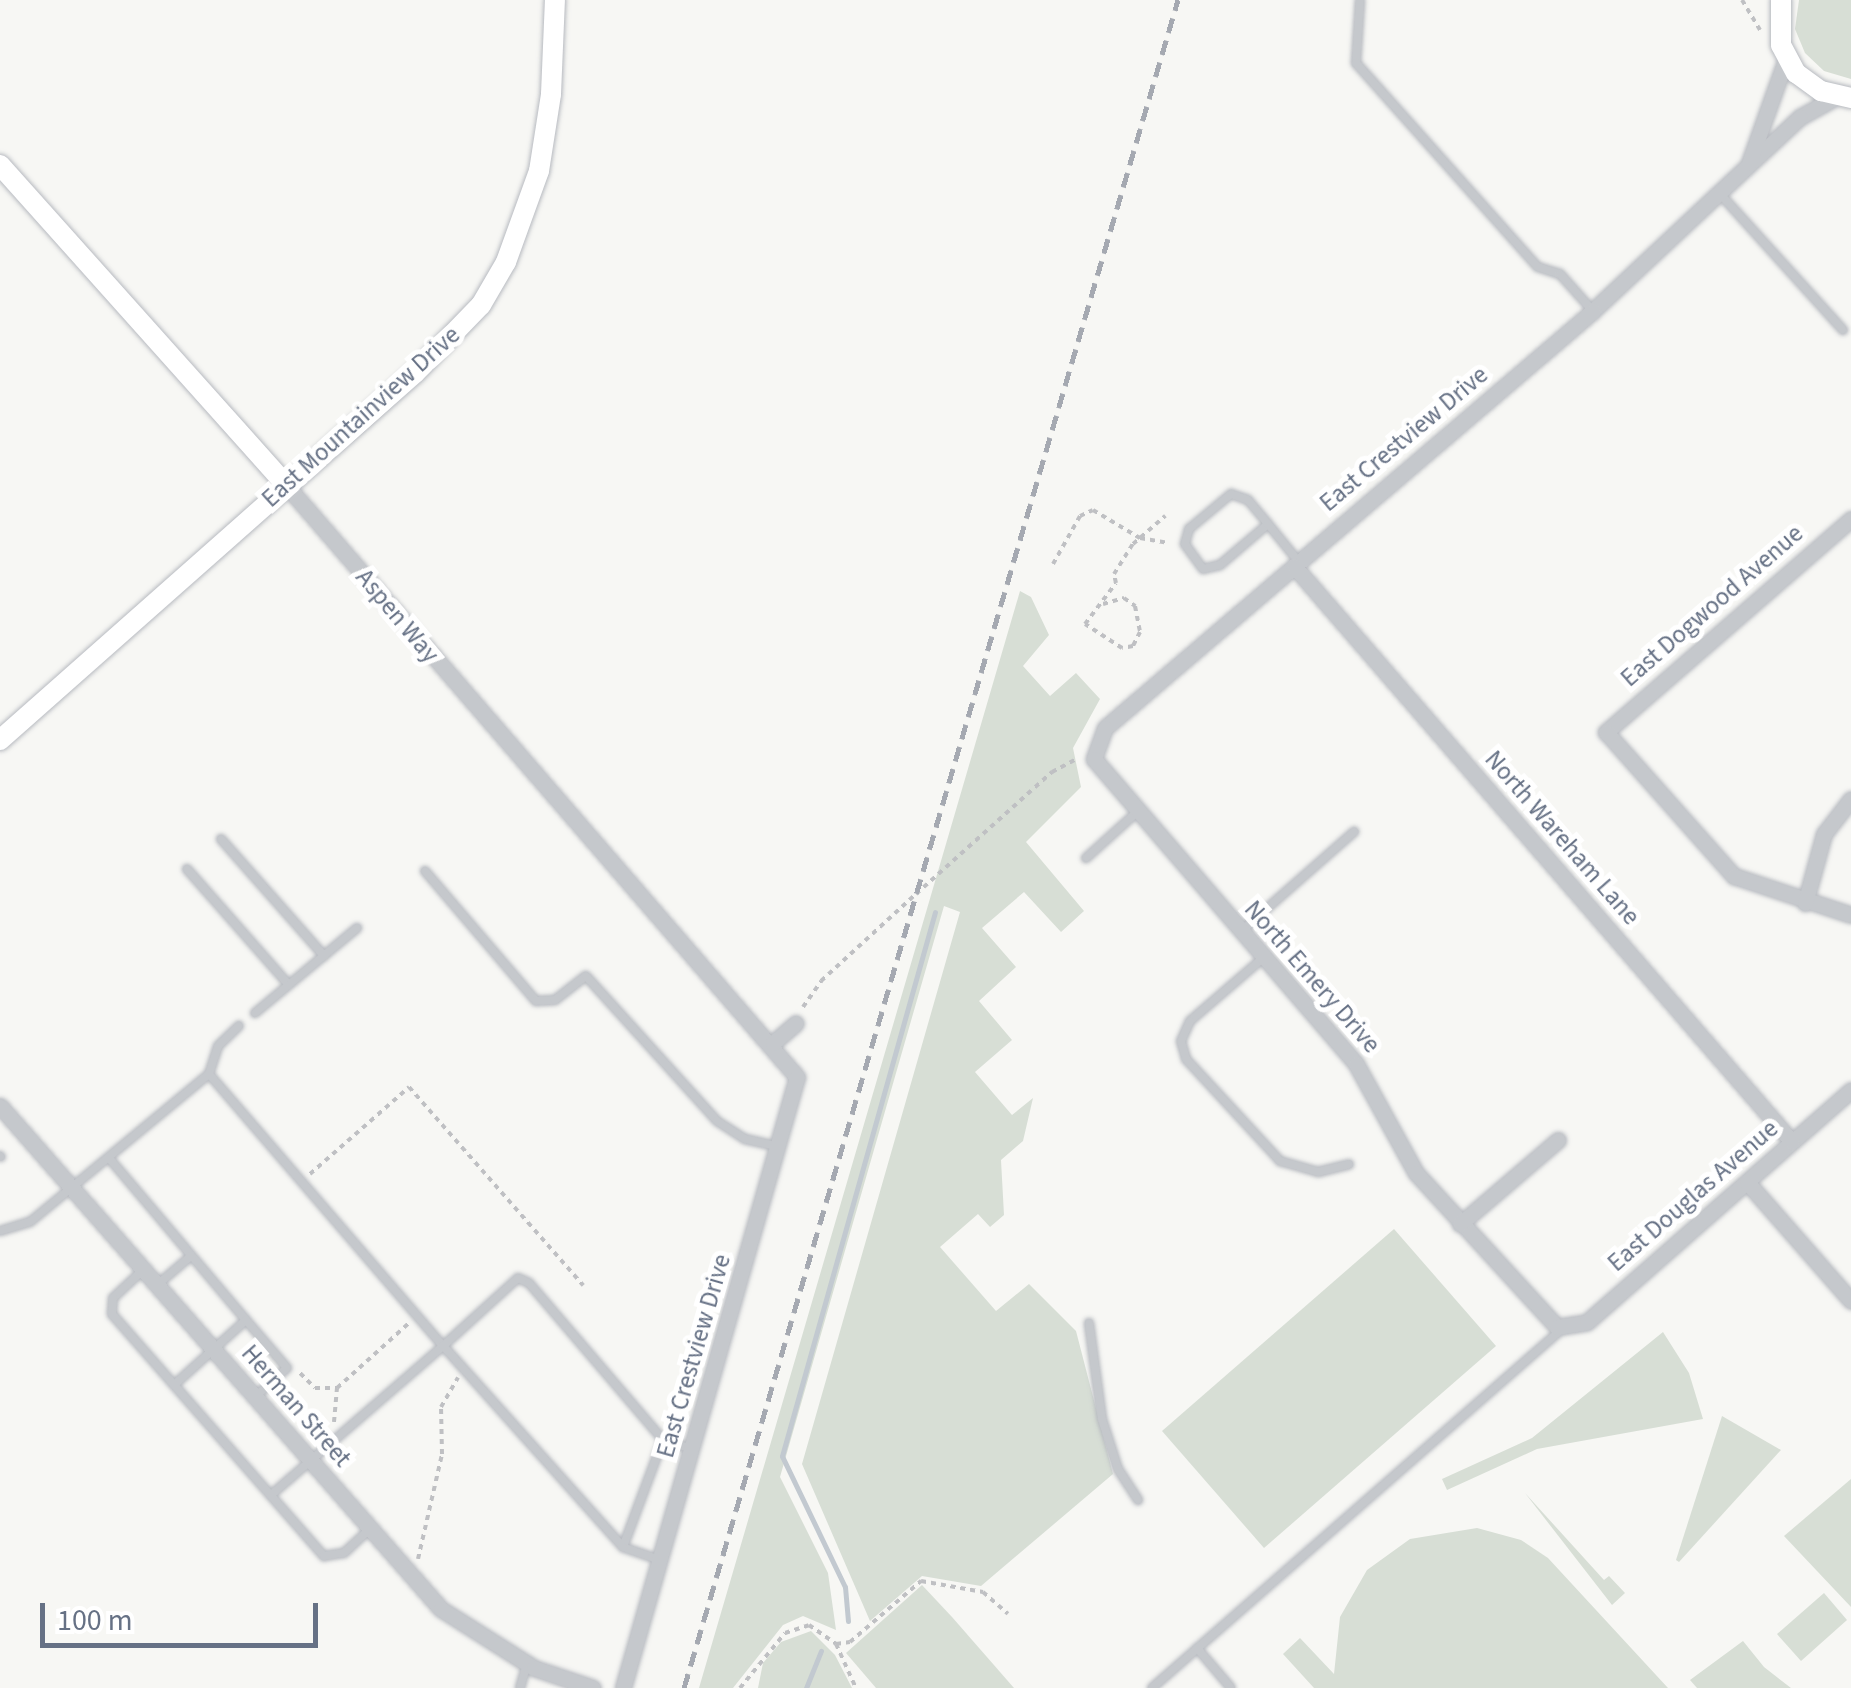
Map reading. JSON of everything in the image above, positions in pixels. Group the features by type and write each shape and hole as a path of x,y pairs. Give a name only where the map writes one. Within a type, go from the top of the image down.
{"main road":[{"name":"East Mountainview Drive","path":"0,740 455,335 506,262 547,134 555,0"},
{"path":"1762,0 1779,9 1786,59 1807,83 1843,98"},
{"name":"Aspen Way","path":"0,165 286,485"}],"street":[{"name":"East Crestview Drive","path":"1749,163 1786,59"},
{"name":"East Crestview Drive","path":"1094,752 1105,728 1594,311 1800,118 1843,98"},
{"name":"Aspen Way","path":"286,485 772,1043"},
{"name":"East Dogwood Avenue","path":"1805,902 1734,876 1606,732 1851,518"},
{"name":"North Wareham Lane","path":"1296,564 1792,1142"},
{"name":"North Emery Drive","path":"1094,752 1099,770 1362,1072 1406,1159 1538,1313 1562,1329"},
{"path":"1851,799 1824,834 1805,902 1851,915"},
{"path":"772,1043 796,1023"},
{"name":"East Crestview Drive","path":"623,1688 780,1148 797,1077 772,1043"},
{"name":"East Douglas Avenue","path":"1562,1329 1588,1322 1851,1090"},
{"name":"Herman Street","path":"0,1106 370,1529 454,1619 527,1664 567,1684 592,1688"},
{"path":"1460,1224 1558,1140"},
{"path":"1747,1182 1851,1302"}],"lane":[{"path":"1360,0 1356,63 1538,267 1560,274 1594,311"},
{"path":"1721,194 1843,330"},
{"path":"1268,524 1220,565 1203,569 1185,544 1189,528 1231,494 1248,500 1268,524 1296,564"},
{"path":"1086,858 1136,813"},
{"path":"1240,932 1354,832"},
{"path":"221,839 324,956"},
{"path":"186,870 289,985"},
{"path":"425,871 536,1001 555,1000 586,976 716,1120 745,1139 780,1148"},
{"path":"255,1013 357,928"},
{"path":"1263,958 1190,1021 1182,1041 1186,1059 1280,1162 1318,1172 1349,1164"},
{"path":"0,1231 30,1222 209,1074 218,1046 239,1026"},
{"path":"209,1074 442,1346 623,1546 660,1561"},
{"path":"109,1158 286,1368 254,1397"},
{"path":"156,1285 191,1256"},
{"path":"143,1270 113,1298 111,1309 271,1496 324,1556 344,1553 370,1529"},
{"path":"271,1496 518,1278 663,1440 693,1449"},
{"path":"174,1385 246,1320"},
{"path":"1089,1323 1102,1419 1118,1469 1138,1500"},
{"path":"1152,1688 1562,1329"},
{"path":"623,1546 663,1440"},
{"path":"1197,1648 1231,1688"},
{"path":"520,1688 527,1664"}],"path":[{"path":"1742,0 1763,44"},
{"path":"1053,564 1085,512 1100,510 1140,538 1169,543"},
{"path":"1103,604 1124,598 1135,606 1140,632 1134,646 1122,648 1085,624 1103,604 1140,538 1165,516"},
{"path":"796,1023 821,981 1052,772 1076,759"},
{"path":"301,1182 409,1087 583,1285"},
{"path":"286,1368 315,1388 337,1388 417,1316"},
{"path":"416,1580 422,1518 442,1454 441,1408 464,1370"},
{"path":"336,1438 337,1388"},
{"path":"836,1644 850,1642 921,1581 984,1592 1008,1614"},
{"path":"740,1688 769,1648 797,1626 824,1630 836,1644 856,1688"}],"shaded area":[{"path":"1799,0 1851,0 1851,79 1824,71 1805,53 1795,29"},
{"path":"1020,591 1031,597 1049,635 1023,666 1050,696 1076,673 1100,699 1073,748 1081,787 1026,842 1084,911 1061,932 1024,892 982,928 1016,967 979,1001 1012,1040 975,1072 1012,1115 1033,1098 1023,1141 1001,1160 1004,1215 990,1227 978,1214 940,1247 996,1311 1029,1284 1076,1331 1113,1474 981,1586 922,1576 870,1621 802,1464 960,912 944,906 780,1477 828,1573 836,1630 803,1616 783,1625 733,1688 699,1688"},
{"path":"1394,1229 1496,1346 1264,1548 1162,1431"},
{"path":"1663,1332 1689,1373 1703,1419 1537,1449 1447,1490 1442,1479 1532,1438"},
{"path":"1722,1416 1781,1450 1679,1562 1676,1560"},
{"path":"1851,1479 1851,1607 1784,1536"},
{"path":"1525,1493 1604,1580 1609,1576 1625,1593 1612,1605"},
{"path":"1477,1528 1521,1540 1548,1558 1668,1688 1314,1688 1283,1654 1300,1638 1334,1674 1340,1617 1367,1570 1410,1539"},
{"path":"922,1585 1014,1688 876,1688 846,1653"},
{"path":"1824,1593 1847,1620 1801,1661 1777,1634"},
{"path":"811,1631 835,1655 852,1688 758,1688 763,1663 781,1642"},
{"path":"1743,1641 1764,1667 1791,1688 1697,1688 1690,1680"}],"waterway":[{"path":"848,1621 845,1587 782,1456 935,912"},
{"path":"806,1688 821,1651"}],"railway":[{"path":"684,1688 1178,0"}]}
